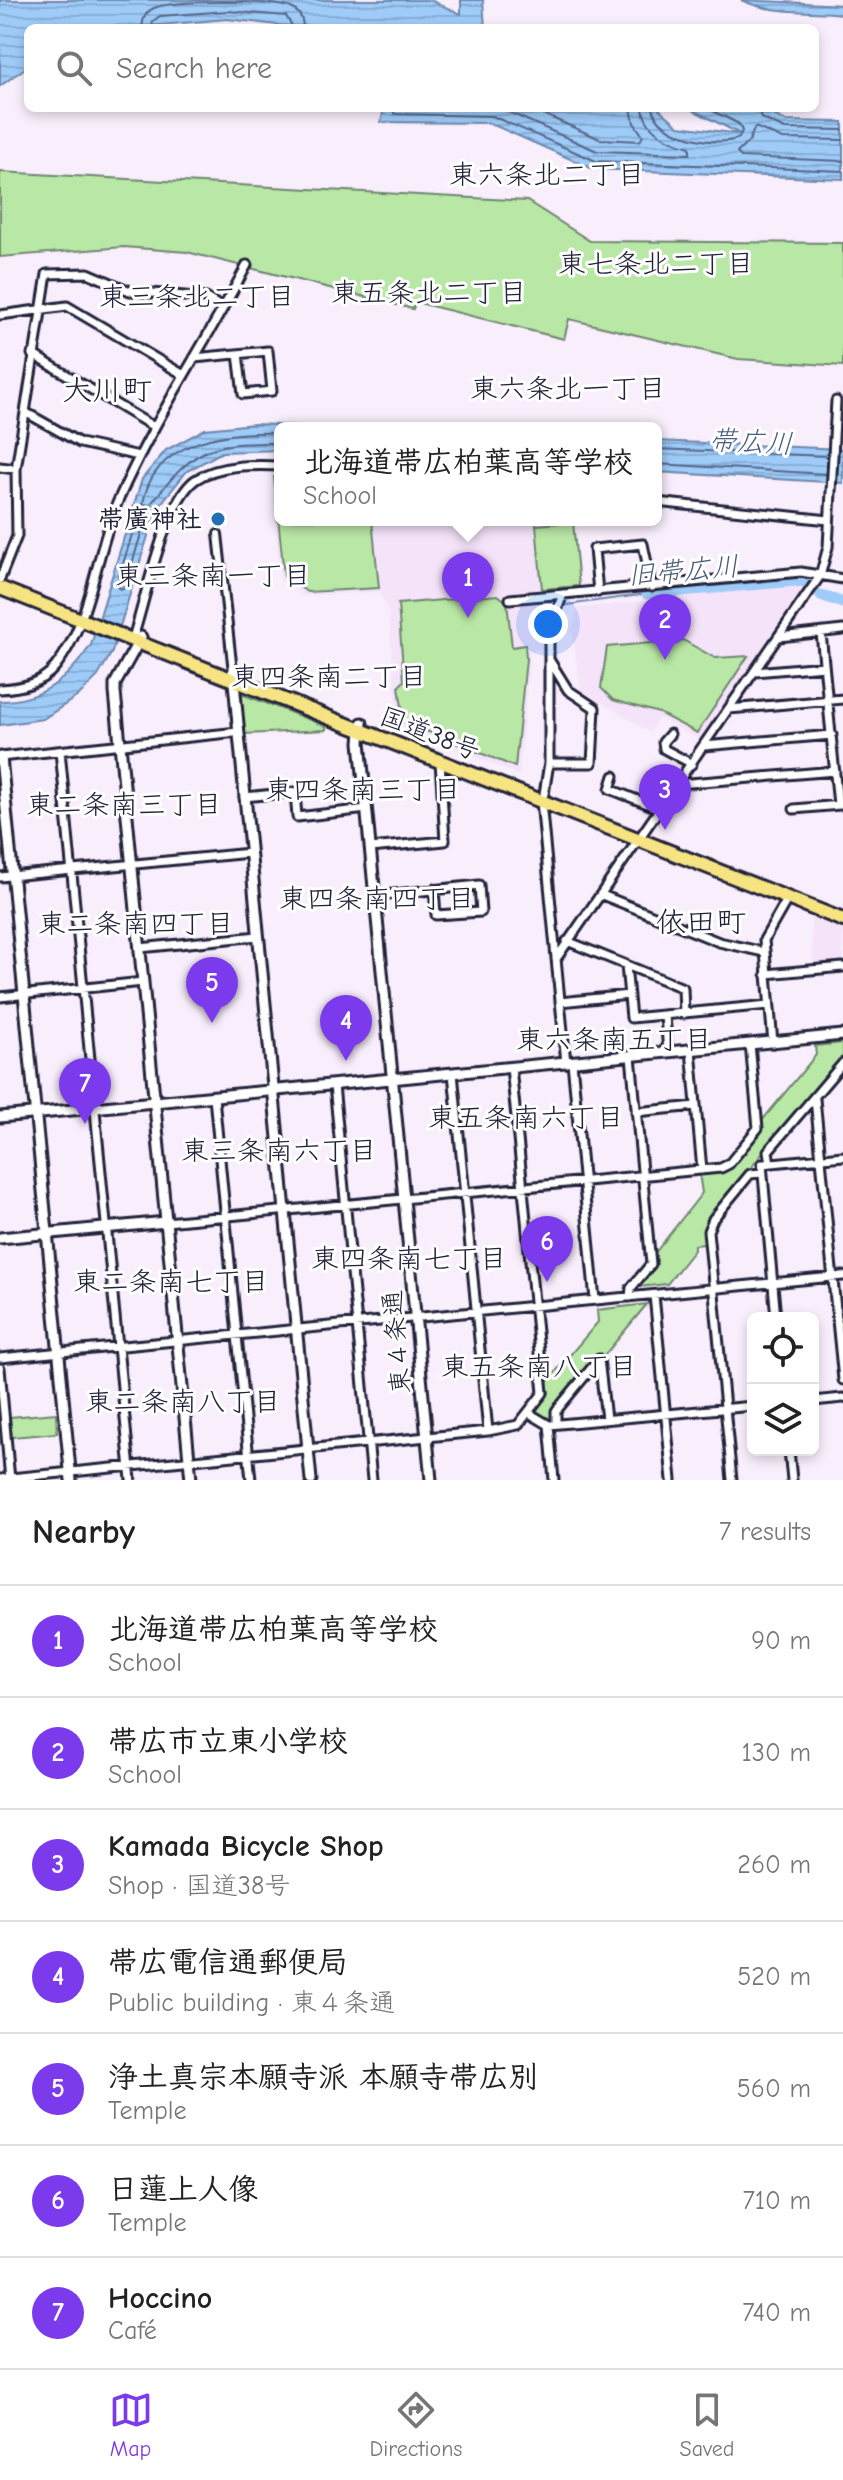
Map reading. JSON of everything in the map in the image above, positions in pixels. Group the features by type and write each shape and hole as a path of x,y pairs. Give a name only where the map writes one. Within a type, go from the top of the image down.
{"highway":[{"name":"国道38号","path":"0,580 84,618"},
{"name":"国道38号","path":"0,588 843,911"},
{"name":"国道38号","path":"361,726 440,761 542,798"},
{"name":"国道38号","path":"641,836 843,920"}],"street":[{"path":"0,689 15,688 43,678 55,667 84,618 116,506 139,456 247,265"},
{"path":"0,580 17,536 16,469 47,274 88,273 130,291 206,298 221,307"},
{"path":"0,315 67,306 184,375"},
{"path":"194,358 268,351 272,391 243,394 238,354"},
{"path":"32,354 154,427"},
{"path":"556,959 820,576 828,547 836,401"},
{"path":"25,412 80,443 139,456"},
{"path":"191,1480 115,684 136,639 162,540 185,490 214,471 274,466"},
{"path":"0,467 16,469"},
{"path":"662,503 829,518"},
{"path":"218,534 311,1480"},
{"path":"598,592 594,549 643,544 652,587"},
{"path":"510,599 801,572 843,579"},
{"path":"563,594 550,625 549,763 542,798 560,1002 595,1300"},
{"path":"779,637 843,630"},
{"path":"794,809 841,805 821,633"},
{"path":"549,763 592,763 595,708 568,690 550,661"},
{"path":"755,672 824,666"},
{"path":"729,709 843,699"},
{"name":"東４条通","path":"361,726 431,1480"},
{"path":"71,1476 0,757 238,732"},
{"path":"670,734 663,742 664,749 692,764"},
{"path":"704,746 832,735"},
{"path":"60,751 131,1480"},
{"path":"370,848 445,841 440,761"},
{"path":"678,784 835,771"},
{"path":"614,776 610,789 660,809"},
{"path":"244,797 295,792 297,817 367,809"},
{"path":"0,877 250,853"},
{"path":"375,896 434,889 479,885 481,912 436,915 434,889"},
{"path":"602,895 719,942 764,952"},
{"path":"773,1043 764,940 788,898"},
{"path":"140,948 258,936"},
{"path":"567,941 683,988 684,1014"},
{"path":"626,965 631,1018 769,1005"},
{"path":"766,974 843,967"},
{"path":"0,997 143,982"},
{"path":"560,1002 629,995"},
{"path":"665,1016 668,1052"},
{"path":"0,1117 843,1035"},
{"path":"0,1238 702,1170 729,1164 756,1135 750,1044"},
{"path":"691,1050 702,1170"},
{"path":"630,1297 631,1288 651,1264 631,1056"},
{"path":"770,1163 768,1151 843,1063"},
{"path":"0,1479 71,1476 130,1466 514,1428 543,1393 511,1067"},
{"path":"453,1073 488,1431"},
{"path":"334,1085 372,1480"},
{"path":"214,1097 251,1480"},
{"path":"815,1099 843,1380"},
{"path":"636,1112 696,1106"},
{"path":"775,1312 762,1164 843,1156"},
{"path":"732,1480 709,1225 750,1174 762,1173"},
{"path":"0,1358 843,1276"},
{"path":"654,1295 672,1480"},
{"path":"554,1480 552,1424 556,1411 599,1359 606,1419"},
{"path":"0,1368 10,1479"},
{"path":"819,1400 843,1398"},
{"path":"529,1413 552,1424 747,1406"},
{"path":"790,1456 792,1480"}],"shaded area":[{"path":"270,471 274,471 274,515"},
{"path":"275,526 575,526 582,590 559,592 543,627 545,649 530,651 519,775 399,726 388,610 379,592 304,596 280,580"},
{"path":"796,585 802,589 700,740 659,718 650,732 581,690 572,631 578,608"},
{"path":"810,917 843,928 843,965 814,967"}],"green space":[{"path":"0,172 527,201 590,241 843,243 843,366 738,359 569,319 564,339 415,302 413,309 187,252 124,247 0,257"},
{"path":"279,526 373,526 379,588 307,592 284,576"},
{"path":"536,526 573,526 579,586 542,589"},
{"path":"498,595 507,602 512,647 525,645 515,767 404,722 399,686 404,681 398,604"},
{"path":"683,640 715,658 748,656 697,733 659,713 613,700 601,688 607,647"},
{"path":"239,693 326,726 326,730 243,734"},
{"path":"843,1043 843,1059 811,1093 704,1226 705,1244 694,1245 694,1250 667,1284 638,1287 657,1261 655,1253 702,1193 699,1173 726,1170 760,1133 760,1123 816,1055 815,1046"},
{"path":"647,1304 603,1357 597,1355 552,1418 546,1420 536,1410 549,1393 547,1382 598,1322 597,1310"},
{"path":"56,1413 57,1433 12,1437 10,1417"}],"water":[{"path":"0,0 430,0 461,14 461,0 483,0 485,24 269,24 227,19 171,24 24,24 24,69 0,86"},
{"path":"741,0 843,5 843,14 779,10"},
{"path":"383,112 663,112 679,126 740,134 697,112 768,112 786,121 843,122 843,179 593,169 489,123 381,122"},
{"path":"274,425 274,450 222,452 187,471 156,510 112,652 98,676 78,696 43,719 0,725 0,701 29,697 53,686 73,668 91,645 142,479 166,450 205,429"},
{"path":"662,441 843,449 843,483 662,472"}],"waterway":[{"name":"旧帯広川","path":"647,594 795,581 804,583"},
{"name":"旧帯広川","path":"567,605 647,594"},
{"name":"旧帯広川","path":"821,595 843,603"}],"place":[{"name":"帯廣神社","path":"218,519"},
{"name":"北海道帯広柏葉高等学校","path":"468,618"},
{"name":"帯広市立東小学校","path":"665,660"},
{"name":"Kamada Bicycle Shop","path":"665,830"},
{"name":"浄土真宗本願寺派 本願寺帯広別","path":"212,1023"},
{"name":"帯広電信通郵便局","path":"346,1061"},
{"name":"Hoccino","path":"85,1124"},
{"name":"日蓮上人像","path":"547,1282"}],"district":[{"name":"東六条北二丁目","path":"547,174"},
{"name":"東七条北二丁目","path":"656,263"},
{"name":"東五条北二丁目","path":"429,292"},
{"name":"東三条北二丁目","path":"197,296"},
{"name":"東六条北一丁目","path":"568,388"},
{"name":"大川町","path":"107,390"},
{"name":"東三条南一丁目","path":"213,575"},
{"name":"東四条南二丁目","path":"329,676"},
{"name":"東四条南三丁目","path":"363,789"},
{"name":"東二条南三丁目","path":"124,804"},
{"name":"東四条南四丁目","path":"377,898"},
{"name":"依田町","path":"701,922"},
{"name":"東二条南四丁目","path":"136,923"},
{"name":"東六条南五丁目","path":"614,1039"},
{"name":"東五条南六丁目","path":"526,1117"},
{"name":"東三条南六丁目","path":"279,1150"},
{"name":"東四条南七丁目","path":"409,1258"},
{"name":"東二条南七丁目","path":"171,1281"},
{"name":"東五条南八丁目","path":"539,1366"},
{"name":"東二条南八丁目","path":"183,1401"}],"water label":[{"name":"帯広川","path":"751,441"}]}
